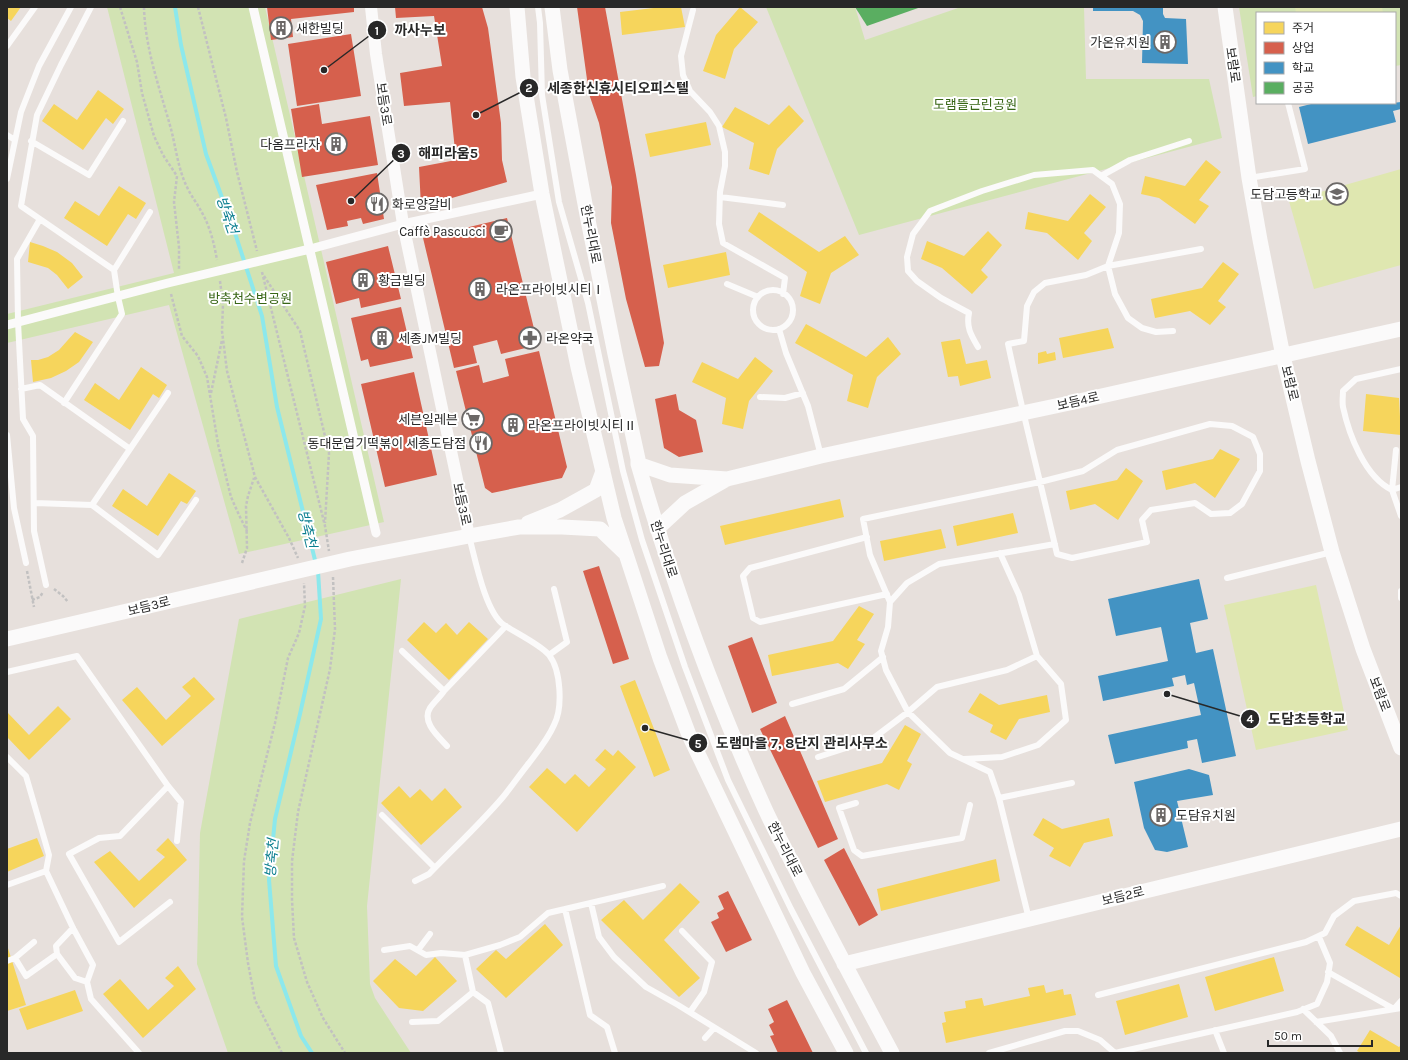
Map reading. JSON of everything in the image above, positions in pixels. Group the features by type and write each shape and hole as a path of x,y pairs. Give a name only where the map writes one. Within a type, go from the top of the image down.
{"street":[{"path":"253,7 376,533"},
{"name":"보듬3로","path":"7,639 90,621 278,575 350,559 469,536 403,224 376,54 371,7"},
{"path":"517,7 523,77 542,194 578,367 614,518 660,658 690,736 803,973 846,1053"},
{"name":"한누리대로","path":"552,7 560,70 588,220 638,464 657,529 697,647 727,722 766,810 844,964 892,1053"},
{"name":"보람로","path":"1225,7 1249,178 1283,356 1308,461 1332,552 1370,669 1401,748"},
{"path":"7,325 168,283 310,249 403,224 542,194"},
{"name":"보듬4로","path":"727,479 821,456 1023,413 1401,329"},
{"path":"638,464 670,475 727,479"},
{"path":"519,527 560,510 596,490 603,471"},
{"path":"657,529 685,503 727,479"},
{"path":"469,536 519,527 562,526 600,529 626,554"},
{"name":"보듬2로","path":"844,964 1401,829"}],"lane":[{"path":"7,46 35,7"},
{"path":"7,179 21,112 39,66 71,7"},
{"path":"91,7 37,115 21,206 114,270"},
{"path":"538,7 540,23 542,95 559,202 588,303 624,471 642,540 685,667 728,780 791,909 866,1053"},
{"path":"693,10 680,56 683,75 690,91 710,112 719,126 725,152 720,197 719,224 723,243 785,278 783,294"},
{"path":"1249,178 1305,169 1288,104"},
{"path":"32,141 89,175 123,121"},
{"path":"7,135 14,140"},
{"path":"1101,176 1130,160 1189,141"},
{"path":"978,347 971,336 967,322 968,313 917,281 908,271 907,257 913,234 930,211 982,192 1034,175 1093,170 1112,184 1120,204 1120,233 1108,266 1115,294 1128,318 1142,328 1156,332 1173,331"},
{"path":"720,197 783,205"},
{"path":"64,402 122,314 114,270 150,212"},
{"path":"40,219 17,259 18,322 23,419 33,436 35,502 34,531 46,585"},
{"path":"1029,919 990,772 950,753 908,712 886,670 881,651 888,627 890,602 870,555 863,519 1040,482 1083,471 1117,450 1210,424 1232,426 1253,437 1260,454 1260,471 1242,504 1230,513 1211,514 1195,502 1151,510 1142,520 1147,542 1072,558 1057,554 1055,544 1040,482 1023,413 1008,344 1024,341 1027,306 1034,292 1045,283 1086,275 1108,266 1201,249"},
{"path":"727,284 758,298"},
{"path":"768,291 775,291 787,296 793,308 792,315 785,326 779,329 766,329 756,321 753,309 754,303 758,298 762,293 768,291"},
{"path":"779,329 786,353 808,406 821,456"},
{"path":"1401,369 1356,379 1343,391 1343,406 1361,459 1382,485 1392,490 1401,487"},
{"path":"21,389 40,385 130,449"},
{"path":"92,505 168,393"},
{"path":"760,397 784,398 803,393"},
{"path":"7,435 10,508 26,563"},
{"path":"1396,450 1392,490 1401,516"},
{"path":"35,502 92,505 158,555 196,500"},
{"path":"415,881 429,874 503,797 547,738 555,724 559,708 560,691 554,665 549,655 502,624 493,613 487,599 469,536"},
{"path":"867,537 750,568 743,576 753,618 760,622 887,594"},
{"path":"890,602 907,583 939,564 1055,544"},
{"path":"1227,578 1332,552"},
{"path":"963,759 1002,757 1038,745 1066,720 1061,684 1037,656 1019,595 1000,553"},
{"path":"549,655 567,642 554,589"},
{"path":"1401,591 1401,598"},
{"path":"447,746 431,727 428,718 429,710 444,691 506,626"},
{"path":"402,651 444,691"},
{"path":"7,672 77,656 168,786 181,802 177,841"},
{"path":"818,756 871,740 908,712 937,687 1007,670 1037,656"},
{"path":"792,704 844,689 883,657"},
{"path":"7,756 26,776 49,855 46,871 73,928 93,965 87,982 91,999 139,1053"},
{"path":"998,798 1072,783"},
{"path":"168,786 120,836 99,838 69,854 119,942 170,902"},
{"path":"856,803 839,808 854,850 862,856 962,838 970,805"},
{"path":"382,815 435,868"},
{"path":"7,885 46,871"},
{"path":"384,950 410,946 426,955 441,952 465,955 500,945 520,937 548,913 663,886"},
{"path":"1098,995 1306,942 1326,933 1334,916 1354,901 1396,893 1401,896"},
{"path":"591,903 599,937 614,957 646,987 690,1012 756,1053"},
{"path":"565,909 590,1015 608,1027 615,1053"},
{"path":"73,928 56,946 57,954 76,978 87,982"},
{"path":"682,931 712,962 704,992 690,1012"},
{"path":"418,950 430,934"},
{"path":"989,1053 1065,1031 1078,1031 1100,1040 1115,1053 1297,1012 1317,1004 1327,982 1330,963 1319,937"},
{"path":"7,961 16,958 34,942"},
{"path":"16,958 26,976 57,954"},
{"path":"465,955 473,992 488,1003 501,1053"},
{"path":"1328,972 1398,1008"},
{"path":"412,1022 438,1021 473,992"},
{"path":"1398,1008 1401,1001"},
{"path":"1316,1022 1398,1008"},
{"path":"1303,1009 1331,1036 1340,1053"},
{"path":"705,1038 714,1028"},
{"path":"1215,1030 1224,1053"}],"path":[{"path":"120,7 137,62 142,93 154,136 163,155 177,176 174,202 179,247 180,281"},
{"path":"144,7 144,24 151,56 182,174 187,188 202,211 213,237 219,267"},
{"path":"198,7 226,118 237,172 257,252"},
{"path":"177,176 182,174"},
{"path":"261,270 325,526 330,555"},
{"path":"220,274 223,304 223,337 227,371 255,477 292,544 300,563"},
{"path":"262,274 300,331 329,453 325,526"},
{"path":"168,283 182,336 202,363 210,394 218,444 232,497 247,531"},
{"path":"210,394 223,337"},
{"path":"242,562 247,548 246,506 255,477"},
{"path":"26,563 34,607"},
{"path":"333,574 335,629 330,669 298,812 292,861 292,900 294,938 307,982 323,1018 345,1053"},
{"path":"282,1053 255,1000 248,963 242,916 244,861 250,824 275,723 288,658 299,632 305,606 305,583 303,576"},
{"path":"46,585 63,596 68,602"}],"green space":[{"name":"방축천수변공원","path":"107,7 265,7 384,522 239,554 169,305 7,343 7,314 174,273"},
{"name":"도램뜰근린공원","path":"766,7 855,7 865,40 961,7 1084,7 1086,79 1209,79 1222,138 859,235"},
{"path":"1239,7 1401,7 1401,65 1396,66 1396,12 1256,12 1256,96 1253,97"},
{"path":"1295,7 1382,7 1383,12 1296,12"},
{"path":"1401,169 1401,265 1314,289 1289,201"},
{"path":"401,579 367,906 370,984 375,998 411,1053 228,1053 197,964 200,833 239,619"},
{"path":"1316,585 1348,730 1256,750 1224,605"}],"building: 주거":[{"path":"7,7 21,7 11,21 7,18"},
{"path":"662,7 681,7 685,27 622,35 620,12"},
{"path":"740,7 758,22 734,49 725,79 703,71 716,35"},
{"path":"98,90 124,109 113,124 106,118 83,150 42,121 54,104 77,120"},
{"path":"789,105 804,121 777,149 769,175 749,169 754,143 722,127 735,107 769,125"},
{"path":"706,122 711,145 650,157 645,134"},
{"path":"1206,160 1221,172 1199,200 1209,206 1195,224 1159,198 1141,194 1145,176 1185,186"},
{"path":"119,186 146,203 136,219 128,214 107,246 64,218 75,201 99,216"},
{"path":"1090,194 1106,207 1084,233 1092,241 1078,260 1047,233 1025,229 1028,212 1068,221"},
{"path":"759,212 819,252 845,236 859,255 831,273 820,304 800,296 807,272 748,231"},
{"path":"988,231 1002,245 981,270 988,277 972,294 942,268 921,259 927,241 964,256"},
{"path":"30,242 57,252 72,263 83,277 68,289 57,275 48,268 28,262"},
{"path":"726,252 730,275 668,288 663,265"},
{"path":"1223,262 1239,274 1218,301 1226,307 1210,325 1190,311 1155,318 1151,299 1202,288"},
{"path":"806,324 866,357 888,337 901,354 877,377 868,408 847,401 853,375 795,343"},
{"path":"1108,328 1114,348 1063,358 1059,338"},
{"path":"75,332 93,342 79,362 66,371 51,378 33,382 31,360 38,360 48,357 59,350"},
{"path":"960,339 966,364 987,360 991,378 960,386 958,376 948,377 941,342"},
{"path":"1046,351 1047,354 1055,352 1056,360 1038,364 1038,353"},
{"path":"755,357 773,371 749,401 743,429 722,424 726,398 692,382 702,362 738,379"},
{"path":"141,367 167,385 159,398 153,394 130,430 84,400 95,383 119,400"},
{"path":"1366,394 1399,398 1401,435 1363,431"},
{"path":"1220,449 1240,459 1215,498 1195,483 1166,490 1162,471 1213,459"},
{"path":"1126,468 1143,481 1118,520 1095,504 1070,510 1066,491 1117,480"},
{"path":"169,473 196,491 187,504 181,501 158,536 112,506 123,489 147,506"},
{"path":"840,499 844,517 725,545 720,526"},
{"path":"1013,513 1018,533 957,546 953,526"},
{"path":"941,529 946,548 884,561 880,541"},
{"path":"859,606 874,614 857,640 865,644 848,669 838,663 772,676 768,655 833,641"},
{"path":"424,622 436,633 446,623 457,635 469,622 488,639 449,680 407,640"},
{"path":"194,677 215,699 162,746 122,700 137,687 166,720 191,696 182,687"},
{"path":"635,680 670,770 654,777 620,686"},
{"path":"980,693 999,705 1047,695 1050,712 1019,719 1006,740 990,732 993,725 968,712"},
{"path":"58,706 71,719 29,760 7,737 7,712 29,735"},
{"path":"905,725 921,734 907,761 912,764 899,790 887,784 825,802 817,781 882,763"},
{"path":"605,749 613,756 618,750 636,767 577,832 529,787 547,768 565,784 575,774 589,787 606,769 595,760"},
{"path":"399,786 410,798 420,789 432,801 445,788 462,807 421,845 381,803"},
{"path":"1043,818 1062,829 1109,818 1113,836 1084,843 1070,867 1049,856 1054,848 1033,835"},
{"path":"37,838 44,856 7,872 7,849"},
{"path":"168,838 187,860 134,908 94,862 110,851 139,881 165,857 156,850"},
{"path":"996,859 1000,881 881,911 877,889"},
{"path":"680,883 700,902 664,940 700,978 679,997 601,920 624,900 643,920"},
{"path":"545,924 563,945 506,998 476,969 496,950 506,959"},
{"path":"1401,925 1400,978 1345,945 1357,926 1389,945"},
{"path":"7,945 26,1005 7,1011"},
{"path":"435,957 457,981 423,1011 399,1008 373,981 395,959 416,976"},
{"path":"1274,957 1284,991 1215,1011 1205,977"},
{"path":"178,966 196,989 143,1038 103,994 120,979 148,1010 174,986 165,978"},
{"path":"1179,984 1188,1017 1125,1035 1116,1001"},
{"path":"1044,985 1046,993 1063,989 1064,995 1071,994 1076,1015 946,1043 942,1023 946,1022 944,1012 966,1008 965,1001 982,998 984,1006 1030,996 1028,988"},
{"path":"75,990 83,1011 27,1030 19,1009"},
{"path":"1370,1030 1399,1047 1401,1045 1401,1053 1361,1053 1357,1051"}],"building: 상업":[{"name":"새한빌딩","path":"267,7 354,7 354,12 291,19 293,37 271,40"},
{"path":"395,7 482,7 488,28 501,123 502,160 507,182 421,207 419,167 456,160 450,102 404,106 400,73 442,66 434,16 396,18"},
{"path":"577,7 605,7 636,175 664,343 659,366 645,367 626,299 611,223 612,187 599,123 589,94"},
{"path":"351,34 361,96 297,106 288,44"},
{"name":"다옴프라자","path":"319,104 322,124 370,116 378,165 302,177 291,109"},
{"path":"377,173 384,219 363,224 361,218 347,221 348,226 327,230 316,185"},
{"name":"라온프라이빗시티Ⅰ","path":"507,218 538,345 501,354 497,340 473,346 477,363 454,368 423,238"},
{"name":"황금빌딩","path":"388,246 401,299 361,308 359,298 336,304 326,262"},
{"name":"세종JM빌딩","path":"401,307 413,358 370,367 368,359 361,361 351,318"},
{"name":"라온프라이빗시티Ⅱ","path":"539,351 567,467 562,478 492,493 485,488 456,371 479,365 483,383 509,376 505,359"},
{"path":"414,372 437,475 385,487 361,384"},
{"path":"676,394 679,410 696,420 703,452 679,457 664,448 655,399"},
{"path":"599,566 629,659 613,664 583,571"},
{"path":"752,637 777,703 752,713 728,646"},
{"path":"785,716 838,839 818,848 760,729"},
{"path":"844,848 878,915 859,926 824,860"},
{"path":"728,891 752,940 726,952 711,922 719,918 717,913 724,909 718,896"},
{"path":"787,1000 813,1053 778,1053 770,1036 774,1035 769,1025 774,1022 768,1009"}],"building: 학교":[{"name":"가온유치원","path":"1093,7 1163,7 1163,14 1165,18 1186,19 1188,64 1142,63 1143,21 1140,15 1133,11 1093,11"},
{"path":"1401,102 1401,109 1393,111 1396,122 1308,144 1299,107 1311,104 1396,104 1396,103"},
{"path":"1199,579 1208,619 1190,623 1196,653 1213,649 1236,756 1202,763 1197,739 1187,741 1188,748 1115,764 1108,735 1201,715 1194,683 1187,685 1185,675 1172,678 1174,686 1103,701 1098,676 1168,661 1161,627 1116,636 1108,599"},
{"name":"도담유치원","path":"1189,769 1209,775 1213,795 1177,801 1188,847 1167,852 1155,850 1144,828 1134,782"}],"building: 공공":[{"path":"855,7 921,7 867,26"}],"waterway":[{"name":"방축천","path":"175,7 181,45 206,154 235,233 262,316 277,407 316,564"},
{"name":"방축천","path":"312,1053 301,1036 276,966 269,880 275,819 321,619 318,571"}],"place":[{"name":"새한빌딩","path":"281,28"},
{"name":"가온유치원","path":"1165,42"},
{"name":"까사누보","path":"324,70"},
{"name":"세종한신휴시티오피스텔","path":"476,115"},
{"name":"다옴프라자","path":"336,144"},
{"name":"도담고등학교","path":"1337,194"},
{"name":"해피라움5","path":"351,201"},
{"name":"화로양갈비","path":"377,204"},
{"name":"Caffè Pascucci","path":"501,231"},
{"name":"황금빌딩","path":"363,280"},
{"name":"라온프라이빗시티Ⅰ","path":"480,289"},
{"name":"세종JM빌딩","path":"382,338"},
{"name":"라온약국","path":"530,338"},
{"name":"세븐일레븐","path":"473,419"},
{"name":"라온프라이빗시티Ⅱ","path":"513,425"},
{"name":"동대문엽기떡볶이 세종도담점","path":"481,443"},
{"name":"도담초등학교","path":"1167,694"},
{"name":"도램마을 7, 8단지 관리사무소","path":"645,728"},
{"name":"도담유치원","path":"1161,815"}]}
